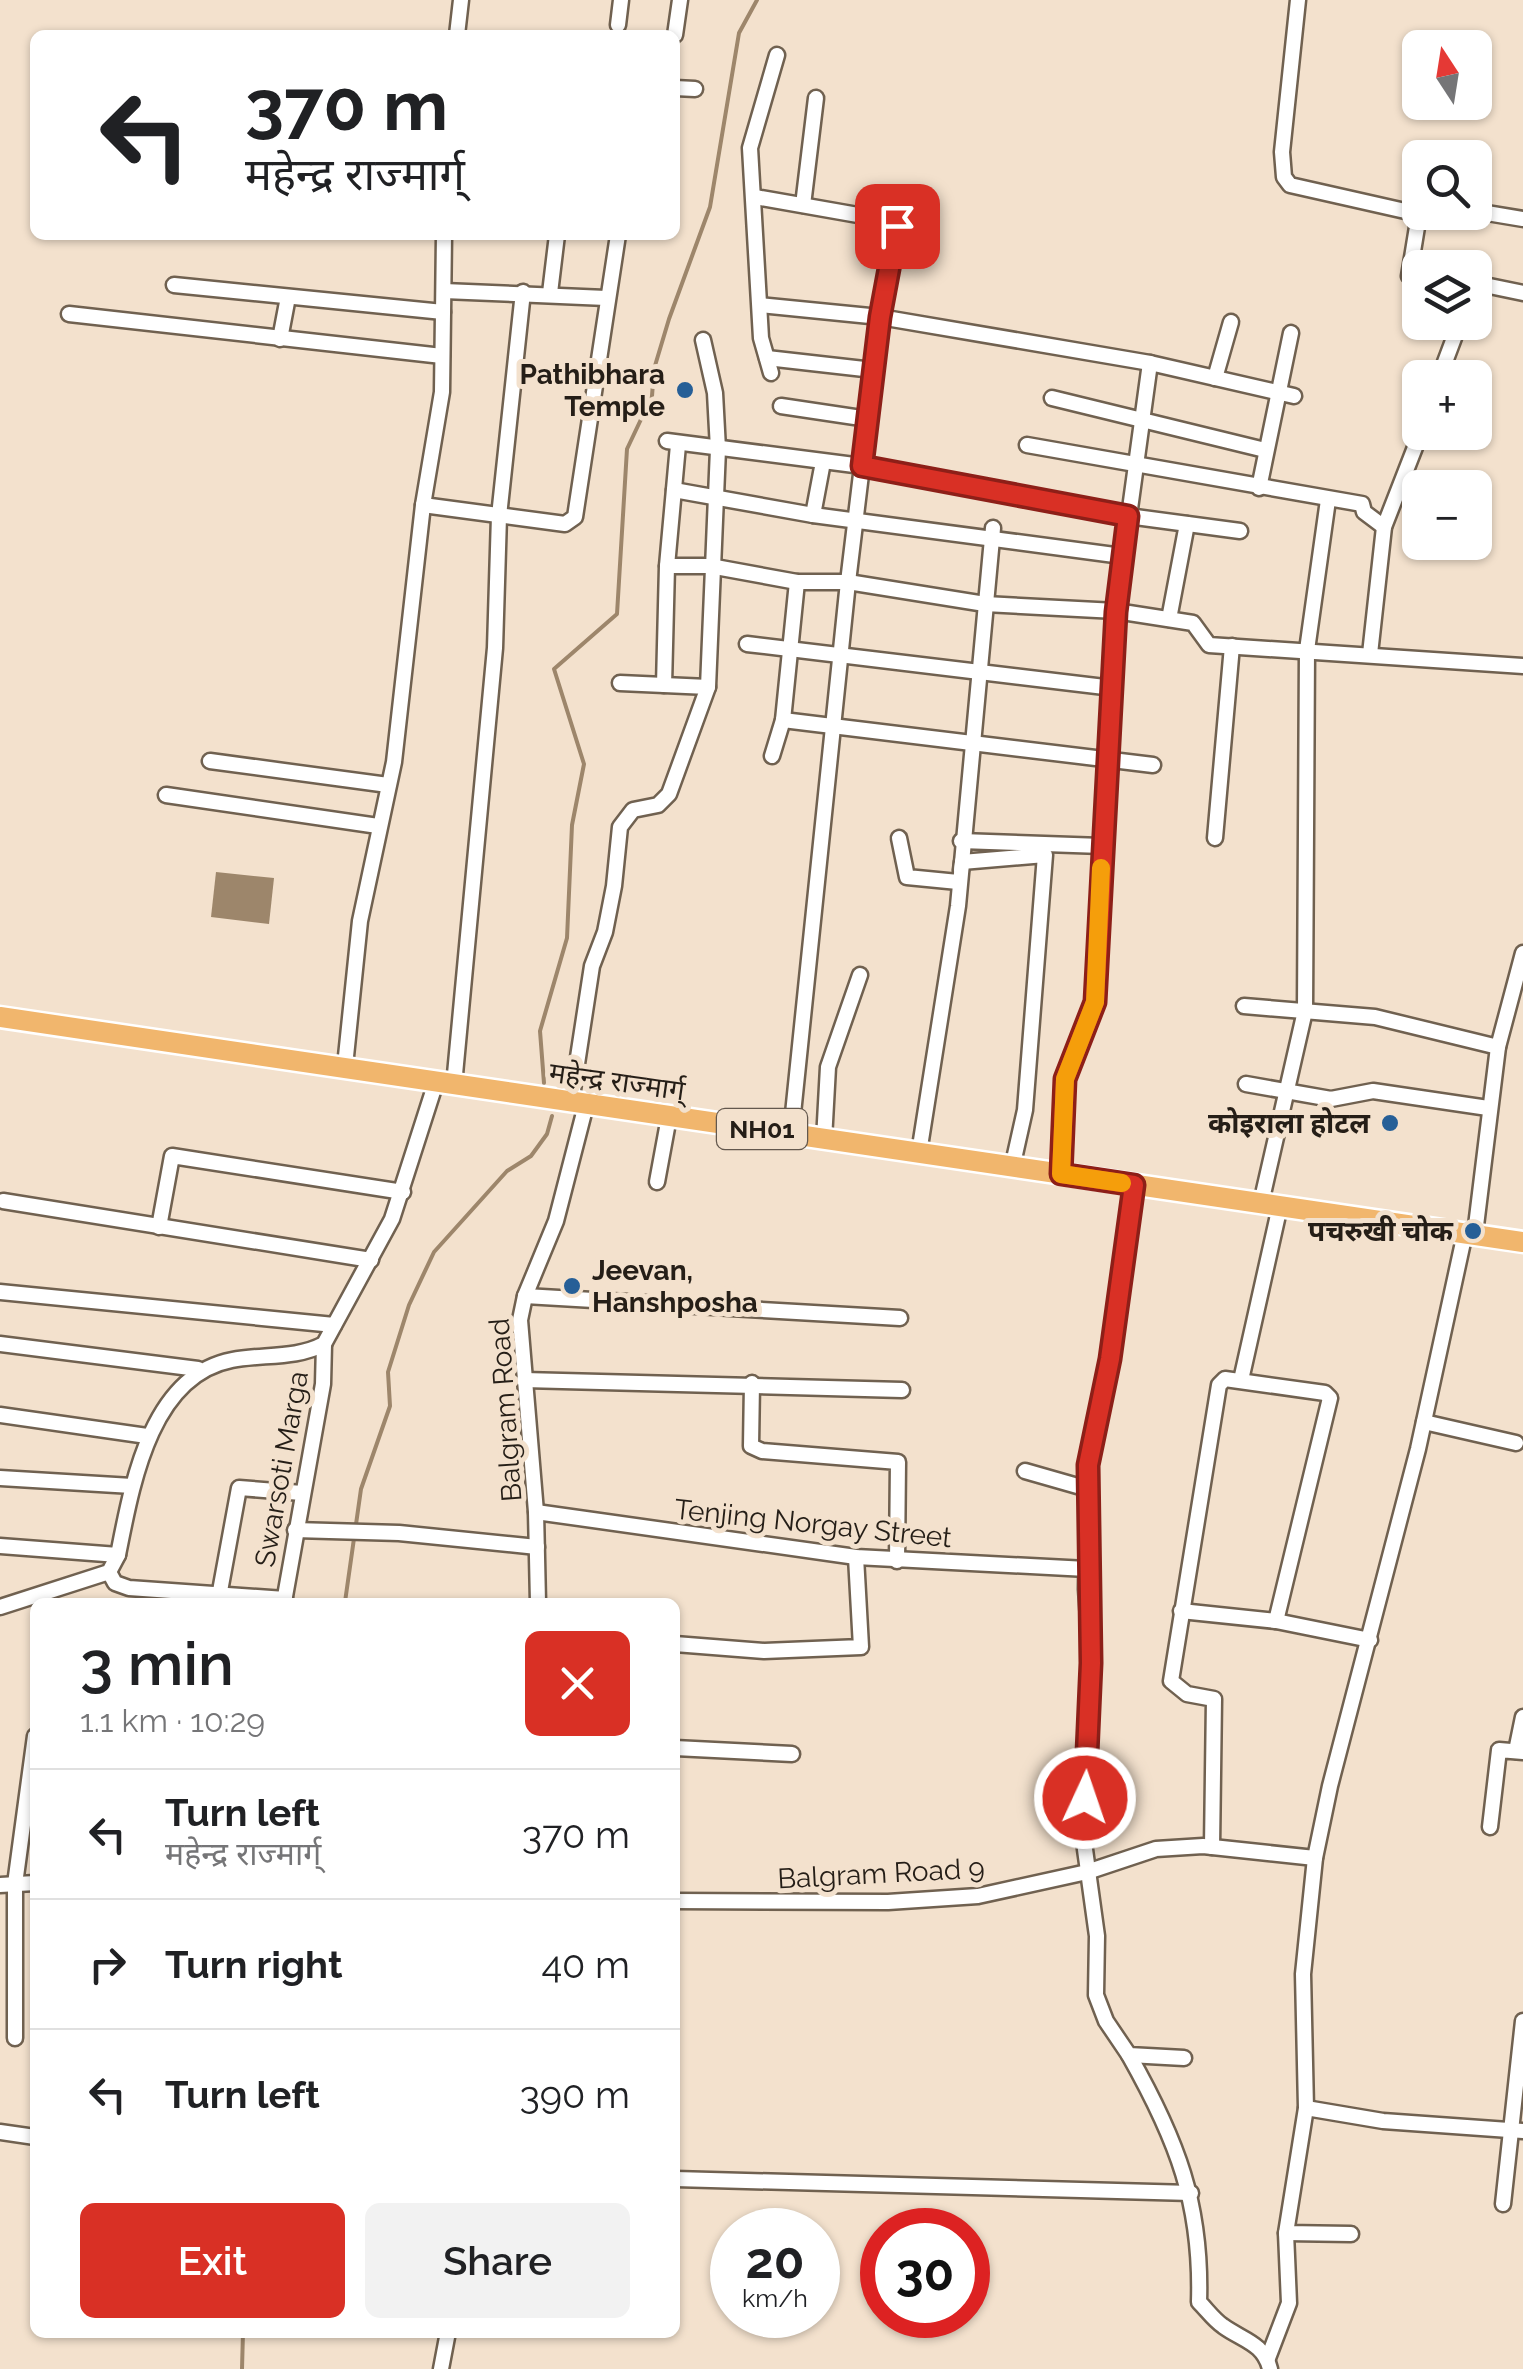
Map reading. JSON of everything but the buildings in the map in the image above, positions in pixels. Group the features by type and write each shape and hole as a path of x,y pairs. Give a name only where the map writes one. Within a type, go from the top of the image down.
{"highway":[{"name":"महेन्द्र राज्मार्ग्","path":"0,1017 1523,1242"}],"street":[{"path":"458,30 462,0"},
{"path":"618,25 620,0"},
{"path":"676,30 680,0"},
{"path":"1298,0 1282,152 1284,177 1290,185 1414,214 1417,227 1414,250"},
{"path":"777,55 750,148 760,305 769,366 874,370"},
{"path":"680,88 695,89"},
{"path":"803,205 816,98"},
{"path":"755,197 896,223 880,317 848,582 791,1134"},
{"path":"1492,214 1523,219"},
{"path":"346,1066 360,921 399,728 424,505 442,392 444,240"},
{"path":"550,294 556,240"},
{"path":"424,505 565,524 575,517 617,240"},
{"path":"174,285 443,312"},
{"path":"1492,287 1523,293"},
{"path":"444,290 606,298"},
{"path":"0,1344 198,1369 234,1359 311,1351 324,1344 370,1260 403,1192 445,1084 495,648 499,516 523,292"},
{"path":"280,339 288,297"},
{"path":"760,305 880,317 1150,363 1294,396"},
{"path":"69,314 442,356"},
{"path":"1215,378 1231,322"},
{"path":"1258,488 1291,333"},
{"name":"Balgram Road","path":"538,1598 536,1512 520,1320 524,1296 556,1221 578,1104 592,966 605,932 620,827 633,810 658,805 668,794 708,687 710,566 718,448 715,393 704,340"},
{"path":"1061,1174 1065,1079 1095,1002 1116,612 1150,363"},
{"path":"1052,398 1265,450"},
{"path":"781,406 868,419"},
{"path":"664,685 673,443 862,466 1128,516 1240,531"},
{"path":"1027,445 1362,504 1364,512 1384,526"},
{"path":"1370,654 1384,526 1413,450"},
{"path":"813,514 823,462"},
{"path":"674,490 813,514 993,533 1122,556"},
{"path":"1242,1380 1285,1092 1305,1010 1307,650 1328,500"},
{"path":"1169,620 1187,524"},
{"path":"958,906 961,841 993,533"},
{"path":"668,566 710,566 797,582 848,582 986,604 1116,612 1193,623 1209,645 1523,666"},
{"path":"772,756 783,720 797,582"},
{"path":"747,644 1113,688"},
{"path":"1216,838 1232,646"},
{"path":"620,682 708,687"},
{"path":"783,720 832,723 1153,766"},
{"path":"210,761 388,785"},
{"path":"166,794 378,826"},
{"path":"898,838 912,895"},
{"path":"961,841 1102,846"},
{"path":"919,1154 962,862 1044,854 1025,1110 1012,1168"},
{"path":"908,877 958,882"},
{"path":"1269,2364 1290,2303 1286,2233 1306,2108 1304,1974 1315,1858 1470,1234 1498,1047 1523,953"},
{"path":"824,1140 828,1066 860,975"},
{"path":"1244,1006 1374,1016 1498,1047"},
{"path":"1246,1084 1331,1100 1374,1092 1488,1108"},
{"path":"657,1182 669,1117"},
{"path":"159,1227 172,1156 403,1192"},
{"path":"1134,1185 1088,1489 1086,1569 1091,1663 1083,1835 1097,1936 1096,1995 1106,2022 1156,2106 1191,2193 1200,2260 1199,2302 1222,2325 1253,2342 1269,2364"},
{"path":"4,1201 370,1260"},
{"path":"0,1292 334,1325"},
{"path":"524,1296 900,1318"},
{"name":"Swarsoti Marga","path":"284,1598 323,1384 324,1344"},
{"path":"0,1606 109,1572 118,1555 147,1436 198,1369"},
{"path":"1212,1848 1214,1700 1187,1694 1171,1682 1218,1385 1225,1378 1326,1393 1330,1398 1276,1621"},
{"path":"524,1380 902,1390"},
{"path":"752,1384 751,1446 778,1452 898,1462 897,1561"},
{"path":"0,1415 147,1436"},
{"path":"1424,1422 1516,1444"},
{"path":"1025,1472 1088,1489"},
{"path":"0,1478 132,1486"},
{"path":"109,1572 115,1583 168,1598 218,1598 239,1488 302,1492"},
{"name":"Tenjing Norgay Street","path":"536,1512 856,1557 1086,1569"},
{"path":"295,1530 356,1535 399,1533 537,1547"},
{"path":"0,1546 118,1555"},
{"path":"680,1644 764,1651 861,1646 856,1557"},
{"path":"1181,1611 1276,1621 1370,1640"},
{"path":"1490,1827 1500,1750 1519,1751 1523,1718"},
{"path":"680,1748 792,1754"},
{"path":"15,2038 7,1885 30,1763"},
{"name":"Balgram Road 9","path":"680,1901 831,1902 978,1896 1088,1872 1156,1849 1212,1848 1315,1858"},
{"path":"1504,2204 1518,2130 1523,2021"},
{"path":"1129,2055 1184,2058"},
{"path":"1306,2108 1382,2121 1518,2130"},
{"path":"0,2132 30,2137"},
{"path":"680,2179 1191,2193"},
{"path":"1286,2233 1350,2234"},
{"path":"441,2369 447,2338"}],"shaded area":[{"path":"216,872 274,878 269,924 211,917"}],"waterway":[{"path":"544,1083 540,1031 567,938 572,825 584,764 554,669 617,614 627,449 652,396 654,369 669,319 710,207 739,33 757,0"},
{"path":"346,1598 361,1489 390,1406 388,1372 409,1305 434,1252 507,1171 531,1156 547,1134 552,1116"},
{"path":"242,2369 243,2338"}],"slow traffic":[{"path":"1101,868 1095,1002 1065,1079 1061,1174 1122,1183"}],"place":[{"name":"Pathibhara Temple","path":"685,390"},
{"name":"कोइराला होटल","path":"1390,1123"},
{"name":"पचरुखी चोक","path":"1473,1231"},
{"name":"Jeevan, Hanshposha","path":"572,1286"}],"route":[{"path":"897,226 880,317 862,466 1128,516 1116,612 1095,1002 1065,1079 1061,1174 1134,1185 1110,1359 1088,1465 1086,1589 1091,1663 1085,1798"}]}
